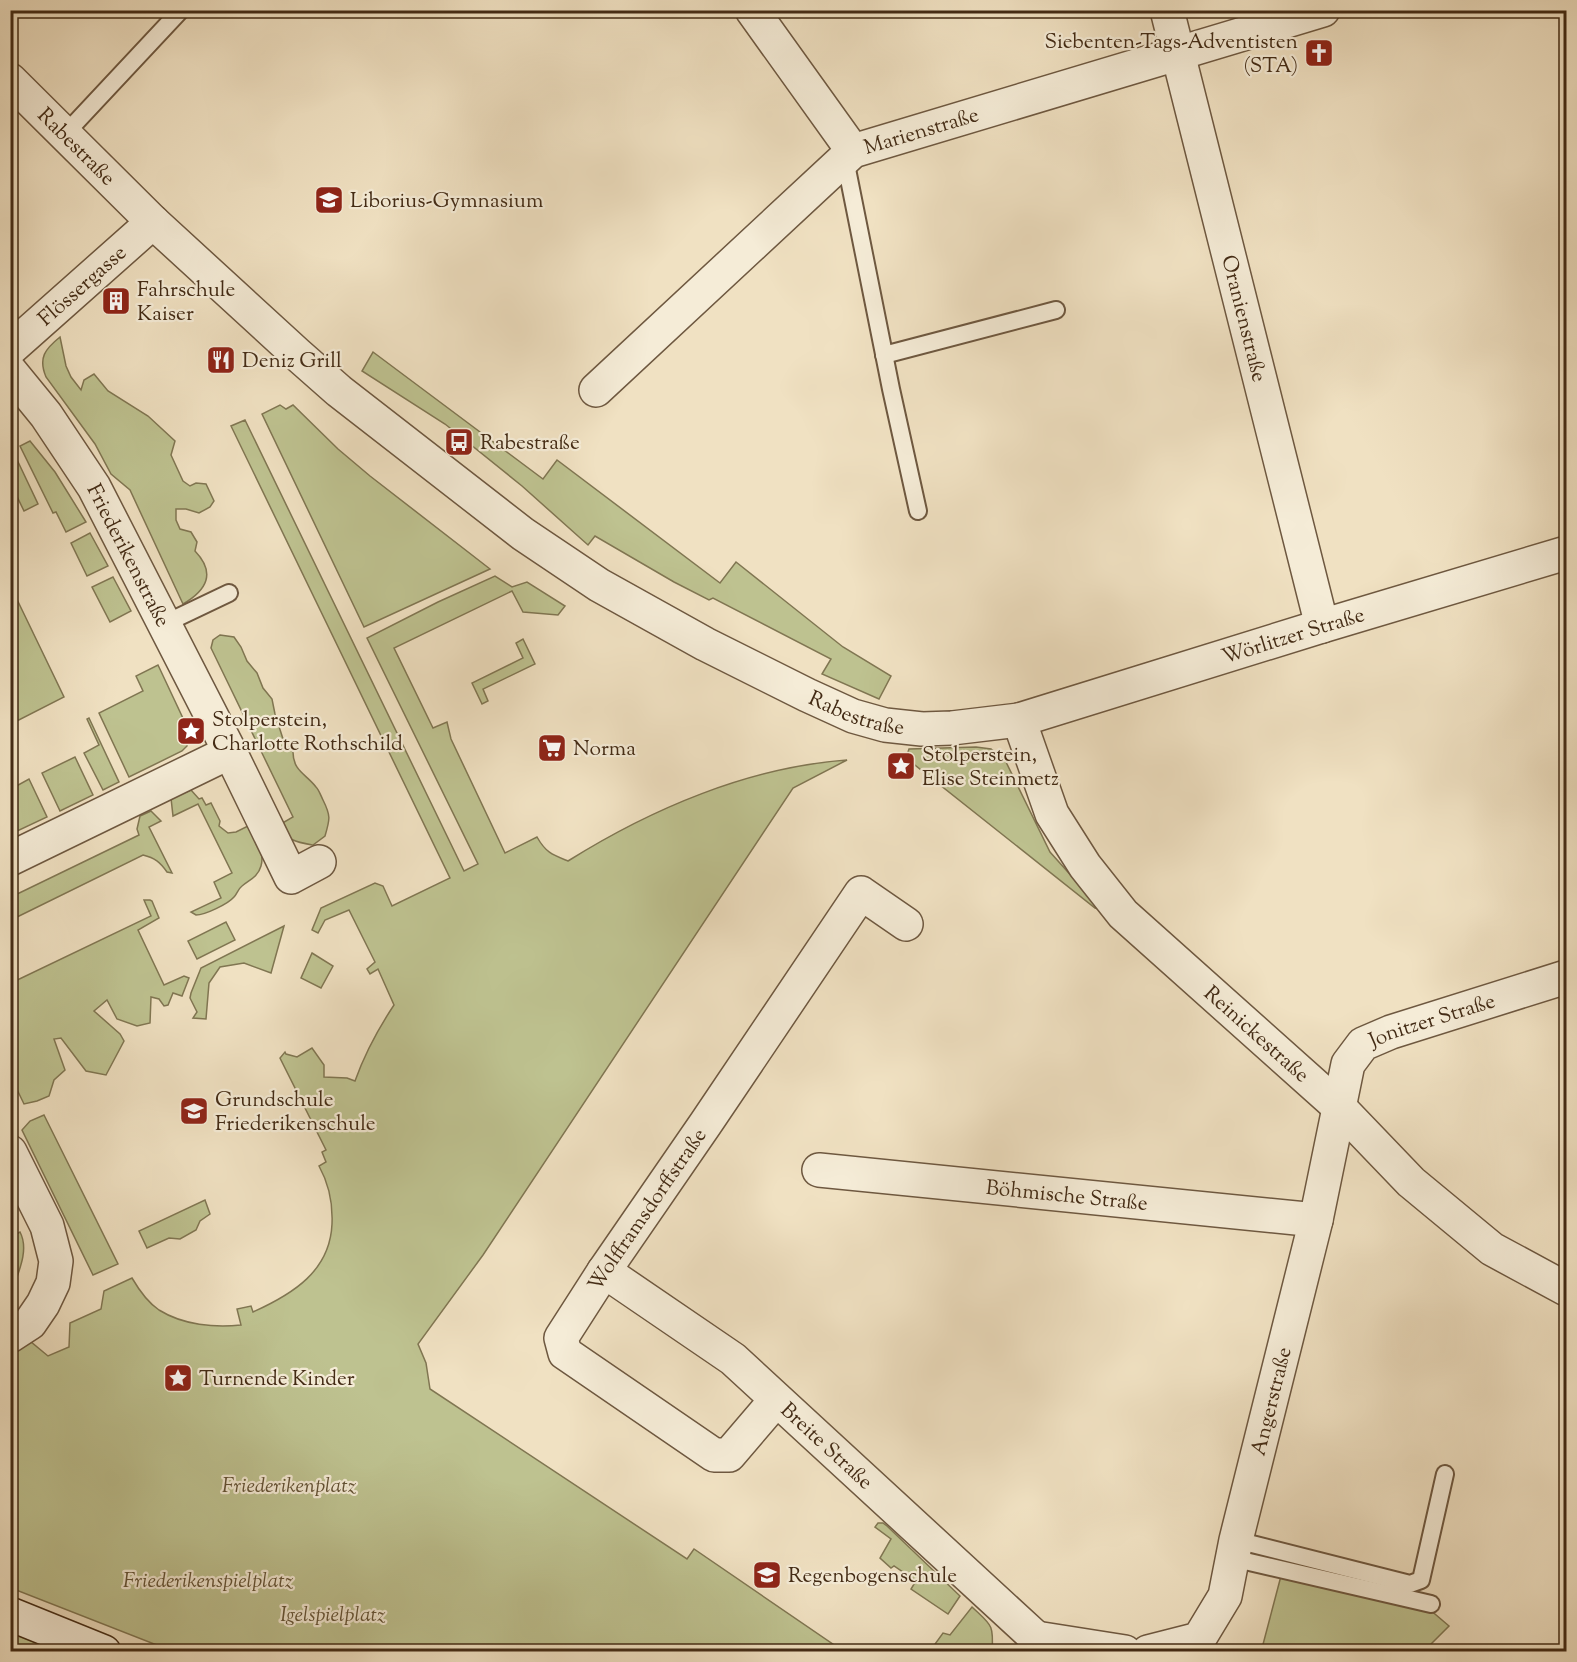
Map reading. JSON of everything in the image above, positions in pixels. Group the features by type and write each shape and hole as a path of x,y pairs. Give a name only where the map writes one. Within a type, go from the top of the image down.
{"street":[{"path":"752,10 849,155"},
{"name":"Oranienstraße","path":"1167,10 1322,626"},
{"name":"Marienstraße","path":"596,390 849,155 1323,10"},
{"name":"Rabestraße","path":"10,80 153,222 339,391 523,534 599,585 705,644 798,691 854,716 885,726 922,729 952,728 1019,720"},
{"name":"Flössergasse","path":"10,349 153,222"},
{"name":"Friederikenstraße","path":"10,371 46,415 94,487 230,752 291,877 319,862"},
{"name":"Wörlitzer Straße","path":"1019,720 1566,553"},
{"name":"Reinickestraße","path":"1019,720 1052,814 1085,866 1123,914 1339,1107 1411,1182 1492,1249 1566,1289"},
{"path":"10,860 230,752"},
{"name":"Wolfframsdorffstraße","path":"776,1400 729,1455 714,1455 565,1353 561,1338 861,893 906,924"},
{"name":"Jonitzer Straße","path":"1339,1107 1348,1064 1363,1044 1391,1032 1566,977"},
{"name":"Angerstraße","path":"1148,1652 1199,1639 1225,1596 1234,1549 1316,1220 1339,1107"},
{"path":"10,1152 47,1226 56,1261 53,1283 43,1304 30,1323 10,1336"},
{"name":"Böhmische Straße","path":"819,1170 1316,1220"},
{"name":"Breite Straße","path":"604,1271 733,1359 1030,1645"},
{"path":"10,1614 104,1652"},
{"path":"1030,1645 1125,1652"}],"lane":[{"path":"65,134 181,10"},
{"path":"849,155 884,355 918,511"},
{"path":"884,355 1056,310"},
{"path":"164,624 229,592"},
{"path":"1234,1549 1410,1584 1421,1580 1445,1474"},
{"path":"1234,1549 1431,1604"}],"green space":[{"path":"60,337 66,366 81,390 84,380 94,374 108,391 148,416 175,441 171,455 183,481 190,486 196,483 206,484 214,501 210,507 199,513 176,509 176,520 180,529 191,532 197,542 195,551 207,574 203,587 183,604 130,490 111,474 95,444 46,377 43,364 44,354"},
{"path":"373,352 543,479 557,460 720,583 736,562 843,647 891,676 879,699 822,674 831,659 713,598 709,600 674,582 595,536 588,545 522,486 445,424 362,371"},
{"path":"280,405 286,409 293,405 338,449 370,476 490,569 364,627 262,414"},
{"name":"Friederikenplatz","path":"245,420 464,871 478,864 367,638 495,576 512,587 527,582 565,606 558,615 523,612 512,591 394,648 433,728 447,722 451,739 505,853 537,837 550,853 568,861 633,824 702,794 774,771 847,760 793,788 483,1255 418,1344 426,1363 430,1389 687,1559 694,1549 840,1649 838,1652 172,1651 11,1588 11,1352 31,1342 48,1356 69,1347 70,1323 101,1309 104,1291 132,1278 151,1303 168,1315 189,1322 221,1326 241,1325 237,1309 251,1306 253,1312 282,1297 307,1279 317,1268 330,1241 331,1201 328,1186 319,1166 326,1162 322,1152 326,1150 280,1058 285,1052 297,1057 312,1048 324,1065 324,1077 347,1078 355,1081 372,1042 394,1005 378,969 370,974 367,969 375,962 349,910 325,920 318,933 312,930 321,908 375,883 383,886 392,906 450,878 231,426"},
{"path":"30,441 55,472 86,522 66,532 56,512 53,513 20,446"},
{"path":"11,447 38,504 24,511 11,484"},
{"path":"90,533 108,566 87,576 71,543"},
{"path":"113,577 131,611 110,622 92,587"},
{"path":"11,587 64,697 10,724"},
{"path":"220,635 234,637 241,647 247,661 257,673 263,688 272,699 284,742 293,752 295,764 317,788 326,805 329,818 325,836 313,845 293,840 279,825 293,817 211,648 213,640"},
{"path":"523,639 535,664 483,689 488,701 482,704 472,683 523,658 516,643"},
{"path":"158,665 188,729 187,746 182,751 129,777 99,713 143,691 136,676"},
{"path":"89,718 119,782 103,790 84,753 99,745 87,719"},
{"path":"976,747 991,749 1005,760 1050,852 1102,910 1095,908 906,758 909,749"},
{"path":"75,757 93,795 60,811 42,773"},
{"path":"29,779 47,817 13,833 11,789"},
{"path":"191,790 199,799 202,798 206,805 211,803 220,821 219,826 228,833 250,825 262,856 258,873 241,887 231,900 200,915 191,912 221,898 214,882 232,873 198,804 173,816 171,798"},
{"path":"151,811 161,821 149,827 172,873 167,872 154,859 143,855 11,920 11,897 139,835 137,829 140,816"},
{"path":"144,900 152,901 159,918 138,930 164,985 184,976 189,978 182,996 173,993 168,1005 164,1006 159,999 151,997 150,1023 137,1026 117,1019 107,1000 94,1011 120,1034 124,1041 106,1075 86,1071 61,1038 54,1039 65,1070 54,1080 49,1096 24,1104 11,1077 11,983 151,916"},
{"path":"226,922 235,940 197,959 188,941"},
{"path":"284,926 271,973 244,963 220,967 209,983 206,1019 193,1018 197,1012 190,998 201,968"},
{"path":"312,953 333,966 321,988 301,978"},
{"path":"44,1115 118,1264 93,1275 22,1130 30,1121"},
{"path":"205,1200 210,1214 200,1221 196,1230 180,1239 169,1238 147,1248 139,1231"},
{"path":"20,1232 23,1239 23,1255 11,1294 11,1237"},
{"path":"878,1523 887,1526 960,1596 948,1614 911,1589 916,1581 894,1566 891,1568 880,1558 891,1539 875,1527"},
{"path":"1281,1576 1429,1609 1449,1626 1424,1651 1261,1652"},
{"path":"972,1607 992,1630 992,1651 969,1651 967,1649 965,1651 930,1651 943,1633 950,1635"},
{"path":"10,1629 68,1651 22,1651 11,1647"}],"place":[{"name":"Siebenten-Tags-Adventisten (STA)","path":"1319,53"},
{"name":"Liborius-Gymnasium","path":"329,200"},
{"name":"Fahrschule Kaiser","path":"116,301"},
{"name":"Deniz Grill","path":"221,360"},
{"name":"Rabestraße","path":"459,442"},
{"name":"Stolperstein, Charlotte Rothschild","path":"191,731"},
{"name":"Norma","path":"552,748"},
{"name":"Stolperstein, Elise Steinmetz","path":"901,766"},
{"name":"Grundschule Friederikenschule","path":"194,1111"},
{"name":"Turnende Kinder","path":"178,1378"},
{"name":"Regenbogenschule","path":"767,1575"}],"park label":[{"name":"Friederikenspielplatz","path":"208,1580"},
{"name":"Igelspielplatz","path":"333,1614"}]}
